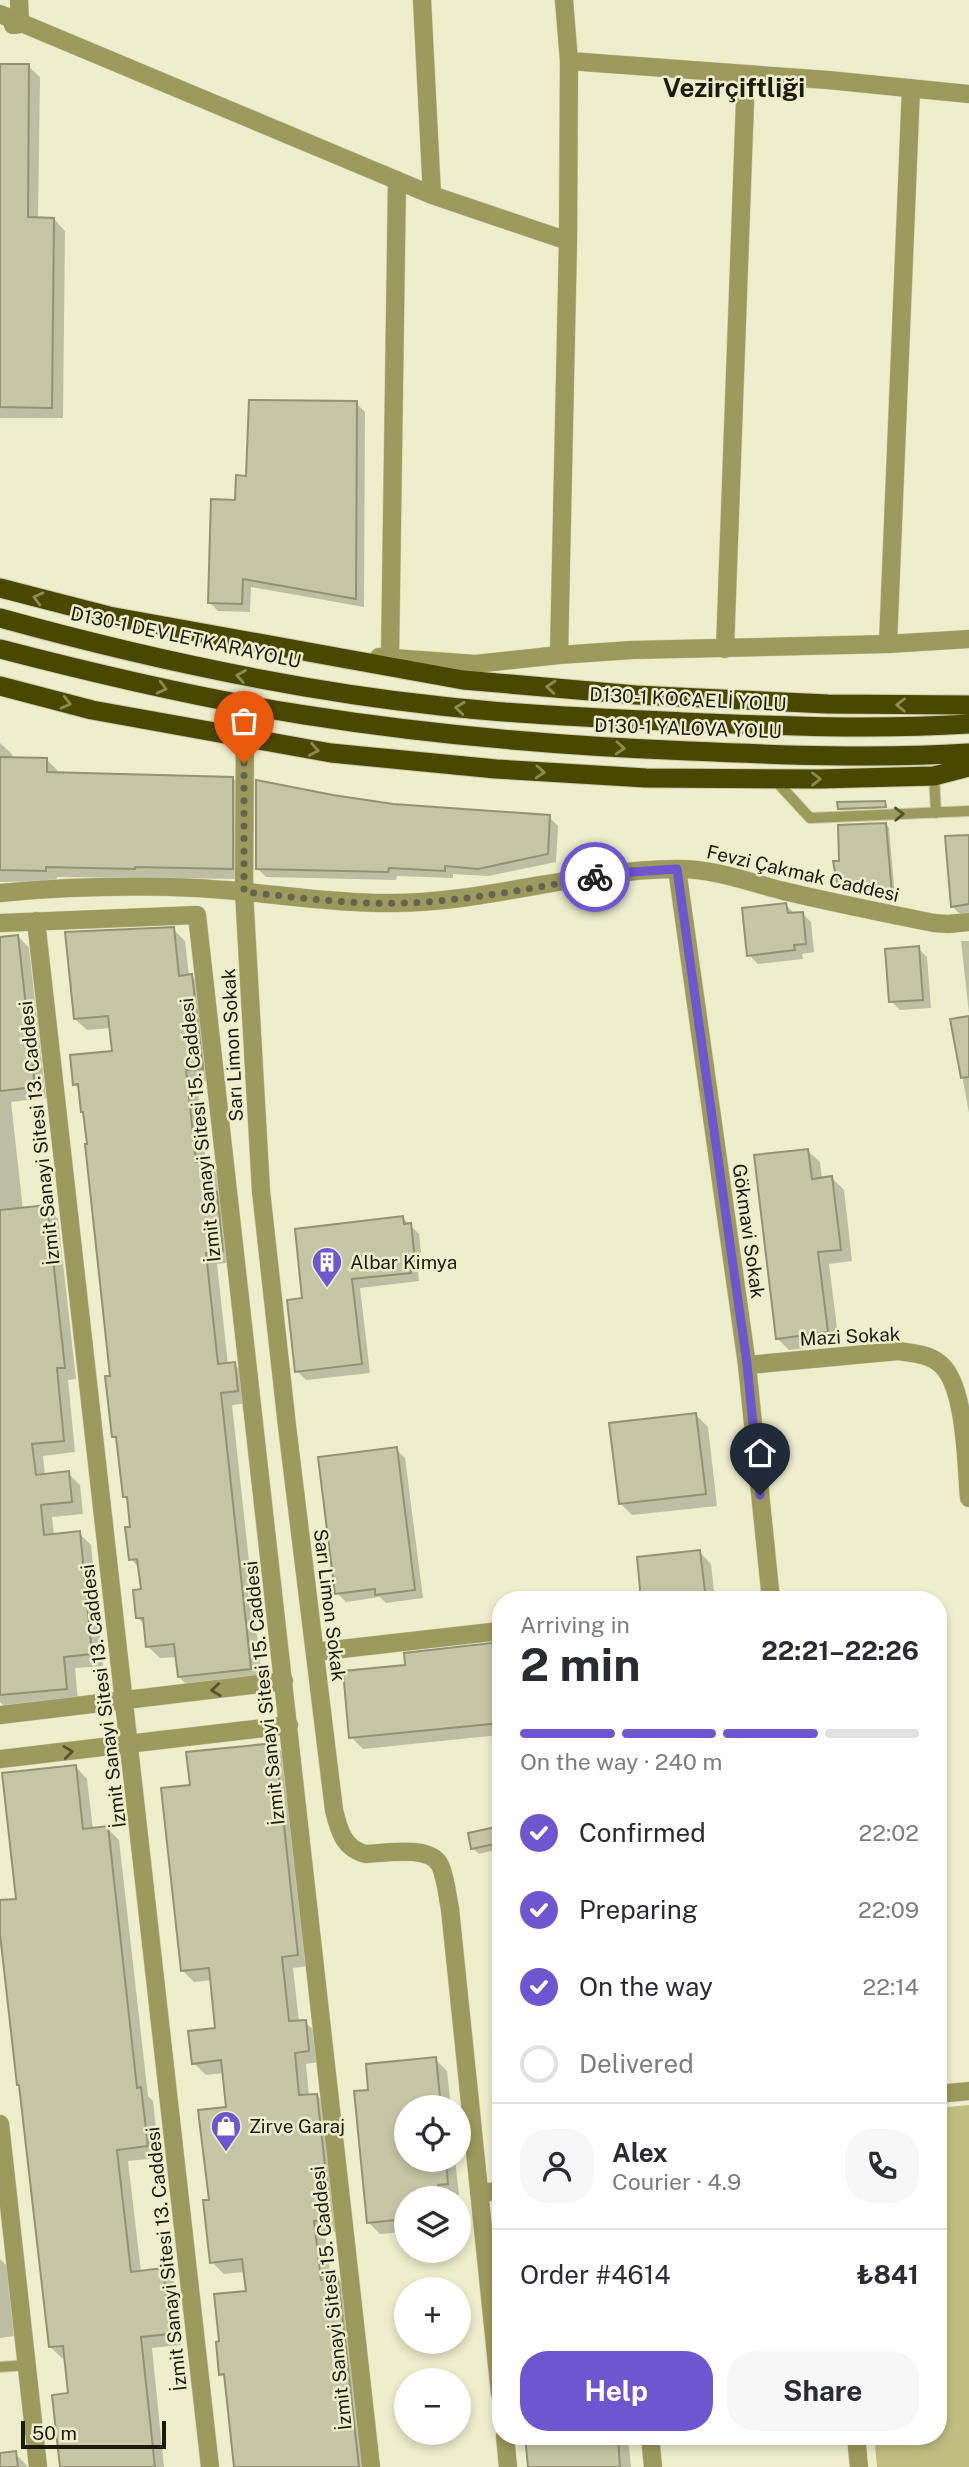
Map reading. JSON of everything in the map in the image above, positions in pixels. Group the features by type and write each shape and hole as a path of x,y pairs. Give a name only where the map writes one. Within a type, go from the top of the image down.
{"highway":[{"path":"0,589 109,616 463,680 636,695 828,704 969,705"},
{"name":"D130-1 DEVLETKARAYOLU","path":"0,618 223,673 405,701"},
{"name":"D130-1 YALOVA YOLU","path":"0,649 178,692 305,715 405,729 557,745 742,754 918,756 969,753"},
{"path":"0,686 92,710 331,753 496,769 646,778 774,779 934,776 969,767"},
{"name":"D130-1 KOCAELİ YOLU","path":"405,701 488,711 783,726 898,728 969,724"}],"street":[{"path":"19,0 20,24"},
{"path":"422,0 432,195"},
{"path":"559,655 568,241 569,61 565,0"},
{"path":"0,14 432,195 568,241"},
{"path":"0,26 20,24"},
{"path":"569,61 969,94"},
{"path":"724,649 746,74"},
{"path":"888,644 911,89"},
{"path":"390,658 397,180"},
{"path":"288,648 475,664 632,650 888,644 969,639"},
{"name":"Sarı Limon Sokak","path":"245,737 244,892 261,1191 334,1810 342,1836 348,1846 357,1852 414,1852 432,1856 439,1862 443,1874 450,1909 492,2317"},
{"name":"Fevzi Çakmak Caddesi","path":"0,892 139,887 244,892 354,903 405,903 487,895 631,872 677,869 718,873 785,891 934,923 969,922"},
{"name":"Gökmavi Sokak","path":"677,869 747,1364 770,1591"},
{"name":"İzmit Sanayi Sitesi 15. Caddesi","path":"36,920 197,915 371,2467"},
{"path":"0,923 36,920"},
{"name":"İzmit Sanayi Sitesi 13. Caddesi","path":"36,920 209,2467"},
{"name":"Mazi Sokak","path":"747,1364 898,1351 922,1354 937,1361 947,1370 959,1401 969,1498"},
{"path":"315,1652 492,1632"},
{"path":"0,1716 284,1681"},
{"path":"0,1759 289,1725"},
{"path":"947,2093 969,2091"},
{"path":"0,2124 38,2467"},
{"path":"479,2193 492,2192"},
{"path":"506,2445 508,2467"},
{"path":"651,2445 653,2467"},
{"path":"857,2445 859,2467"}],"lane":[{"path":"934,776 936,813"},
{"path":"774,779 810,818 969,811"},
{"path":"0,2367 27,2365"}],"shaded area":[{"path":"969,2105 969,2467 877,2467 875,2445 947,2445 947,2107"}],"building":[{"path":"0,64 29,64 28,217 54,218 52,408 0,407"},
{"path":"249,400 357,401 356,599 243,579 242,604 208,603 211,499 235,500 236,475 246,476"},
{"path":"0,757 47,758 47,772 233,777 233,869 46,867 46,871 0,870"},
{"path":"256,780 393,804 550,815 548,854 478,869 445,866 445,871 389,868 388,872 256,869"},
{"path":"885,801 886,807 838,809 837,802"},
{"path":"886,823 892,894 837,883 833,861 839,861 838,825"},
{"path":"969,835 969,904 951,907 945,836"},
{"path":"786,903 788,913 803,912 806,944 794,945 795,950 747,956 742,908"},
{"path":"174,927 179,976 192,974 203,1069 186,1070 196,1162 205,1161 209,1192 217,1192 223,1251 206,1253 218,1364 235,1362 238,1391 221,1393 251,1669 178,1677 174,1644 146,1647 143,1618 136,1618 133,1590 141,1589 137,1559 129,1560 125,1527 130,1527 127,1497 123,1497 116,1437 112,1437 105,1376 110,1376 87,1144 78,1084 73,1085 70,1055 112,1051 108,1016 74,1019 65,932"},
{"path":"18,935 35,1087 0,1091 0,937"},
{"path":"919,946 923,1000 889,1002 885,949"},
{"path":"969,1016 969,1077 961,1078 950,1019"},
{"path":"808,1149 812,1179 832,1176 841,1250 818,1252 828,1332 776,1339 754,1155"},
{"path":"47,1205 65,1368 57,1368 64,1441 32,1444 36,1475 69,1471 72,1502 41,1505 44,1535 80,1531 92,1654 64,1657 67,1689 0,1695 0,1210"},
{"name":"Albar Kimya","path":"403,1216 404,1224 411,1223 415,1261 410,1262 411,1273 352,1279 362,1364 295,1372 287,1300 302,1298 295,1229"},
{"path":"696,1413 706,1494 619,1504 609,1423"},
{"path":"397,1447 415,1590 375,1595 375,1589 335,1594 318,1457"},
{"path":"700,1550 705,1591 640,1591 637,1557"},
{"path":"492,1643 492,1724 349,1738 343,1671 405,1665 404,1653"},
{"path":"275,1743 298,1955 282,1957 289,2021 306,2020 309,2051 295,2053 299,2095 317,2094 331,2219 314,2221 321,2280 338,2278 359,2467 234,2467 224,2374 219,2375 214,2294 246,2291 242,2259 210,2263 203,2200 209,2200 198,2110 226,2107 221,2060 192,2064 188,2031 215,2028 209,1968 181,1971 161,1788 190,1785 186,1752"},
{"path":"76,1765 83,1829 108,1826 137,2088 141,2087 148,2146 117,2150 131,2272 163,2268 170,2334 141,2337 155,2467 60,2467 52,2395 68,2393 63,2346 49,2347 0,1934 0,1900 16,1899 2,1773"},
{"path":"492,1828 492,1845 471,1849 468,1833"},
{"path":"436,2057 440,2095 394,2095 394,2172 447,2172 448,2184 394,2186 394,2220 367,2223 354,2091 368,2090 366,2064"},
{"path":"526,2445 619,2445 620,2467 528,2467"},
{"path":"16,2451 18,2467 0,2467 0,2453"}],"way so far":[{"path":"244,763 244,892 354,903 405,903 487,895 595,877"}],"place":[{"name":"Albar Kimya","path":"327,1289"},
{"name":"Zirve Garaj","path":"226,2153"}],"district":[{"name":"Vezirçiftliği","path":"734,87"}],"route":[{"path":"595,877 677,869 747,1364 760,1495"}]}
